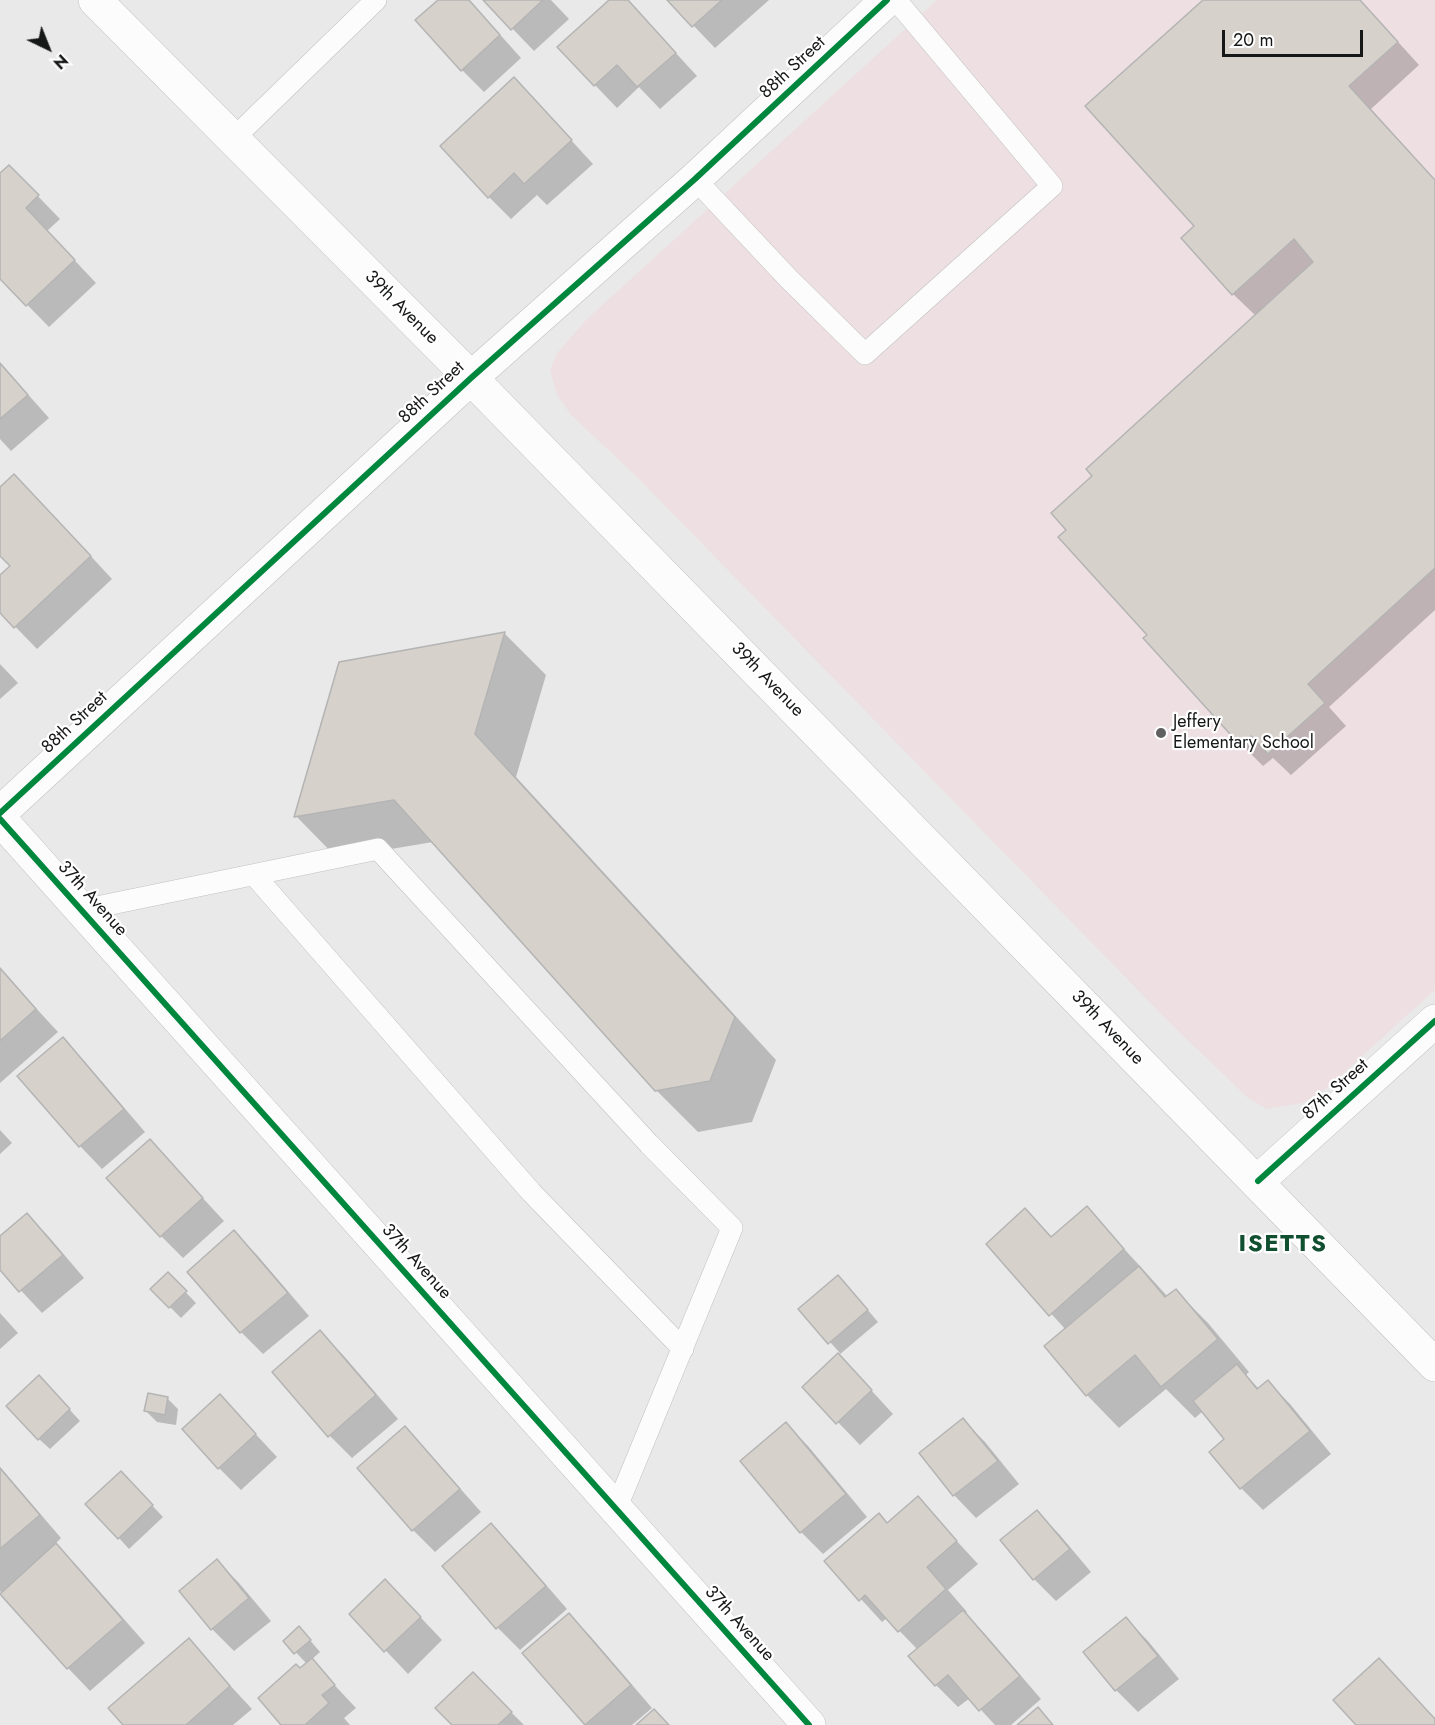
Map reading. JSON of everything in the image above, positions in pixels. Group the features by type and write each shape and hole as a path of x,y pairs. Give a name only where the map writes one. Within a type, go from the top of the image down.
{"street":[{"name":"39th Avenue","path":"94,0 471,378 1258,1181 1435,1365"},
{"name":"88th Street","path":"0,813 471,378 695,179 887,0"},
{"name":"37th Avenue","path":"0,819 809,1725"},
{"name":"87th Street","path":"1258,1181 1435,1021"}],"lane":[{"path":"233,139 376,0"},
{"path":"695,179 788,278 865,354 1052,186 896,0"},
{"path":"82,910 378,849 649,1144 732,1228 616,1509"},
{"path":"255,876 531,1192 683,1349"}],"shaded area":[{"name":"Jeffery Elementary School","path":"937,0 1435,0 1435,990 1327,1088 1303,1103 1267,1109 1248,1098 1173,1026 636,476 571,415 557,395 550,370 557,353 587,319"}],"building":[{"path":"438,0 469,0 500,35 461,71 415,20"},
{"path":"483,0 543,0 511,30"},
{"path":"609,0 628,0 676,53 637,87 617,65 594,86 557,47"},
{"path":"667,0 722,0 692,27"},
{"path":"1203,0 1360,0 1398,42 1349,86 1435,180 1435,568 1308,684 1325,703 1268,754 1251,736 1240,745 1143,638 1147,635 1058,537 1066,530 1051,513 1092,476 1086,469 1313,262 1294,239 1232,295 1181,238 1194,226 1085,106"},
{"path":"514,77 572,140 524,184 514,173 488,198 440,146"},
{"path":"9,165 39,195 26,208 75,260 26,306 0,279 0,173"},
{"path":"0,363 28,395 0,419"},
{"path":"14,474 91,556 14,628 0,613 0,575 10,566 0,556 0,487"},
{"path":"505,632 475,734 735,1017 710,1081 655,1091 394,800 294,817 339,662"},
{"path":"0,968 36,1009 0,1041"},
{"path":"63,1037 124,1109 79,1147 17,1076"},
{"path":"150,1139 203,1198 160,1237 106,1178"},
{"path":"1087,1206 1124,1249 1049,1316 986,1244 1025,1208 1051,1237"},
{"path":"27,1213 63,1255 19,1292 0,1270 0,1236"},
{"path":"234,1230 288,1293 240,1333 187,1272"},
{"path":"1139,1266 1165,1297 1176,1289 1218,1339 1161,1387 1135,1355 1086,1396 1044,1346"},
{"path":"168,1272 187,1291 169,1308 150,1289"},
{"path":"838,1275 868,1310 828,1344 798,1309"},
{"path":"320,1330 376,1395 328,1437 272,1372"},
{"path":"838,1353 872,1390 836,1424 802,1387"},
{"path":"1237,1364 1257,1389 1268,1380 1310,1431 1240,1489 1209,1452 1224,1439 1193,1401"},
{"path":"39,1375 70,1409 38,1440 6,1406"},
{"path":"148,1393 168,1397 165,1415 144,1411"},
{"path":"220,1394 256,1434 218,1469 182,1429"},
{"path":"963,1418 998,1461 953,1496 919,1453"},
{"path":"786,1422 846,1494 800,1533 740,1461"},
{"path":"405,1426 460,1489 412,1531 357,1468"},
{"path":"0,1468 40,1515 0,1549"},
{"path":"121,1471 153,1505 118,1539 85,1504"},
{"path":"918,1496 957,1541 927,1567 946,1589 898,1632 865,1595 859,1601 824,1561 879,1513 887,1523"},
{"path":"1037,1510 1070,1549 1033,1580 1000,1540"},
{"path":"491,1523 546,1586 496,1629 442,1566"},
{"path":"56,1543 123,1620 67,1669 0,1594"},
{"path":"217,1559 249,1598 211,1630 179,1591"},
{"path":"385,1579 421,1617 384,1652 349,1614"},
{"path":"963,1610 1020,1676 979,1711 948,1675 935,1686 908,1656"},
{"path":"569,1613 631,1685 585,1725 522,1653"},
{"path":"1126,1617 1158,1656 1115,1691 1083,1652"},
{"path":"299,1626 311,1640 294,1654 283,1641"},
{"path":"189,1638 230,1686 186,1725 123,1725 108,1708"},
{"path":"312,1658 335,1685 322,1695 329,1703 305,1725 281,1725 258,1698 296,1664 300,1668"},
{"path":"1379,1658 1435,1719 1435,1725 1356,1725 1333,1700"},
{"path":"473,1672 512,1712 498,1725 452,1725 435,1708"},
{"path":"1038,1707 1053,1725 1017,1725"},
{"path":"654,1709 669,1725 636,1725"}],"cycle path":[{"path":"0,813 471,378 695,179 887,0"},
{"path":"0,819 809,1725"},
{"path":"1258,1181 1435,1021"}],"place":[{"name":"Jeffery Elementary School","path":"1161,733"}],"district":[{"name":"ISETTS","path":"1283,1245"}]}
